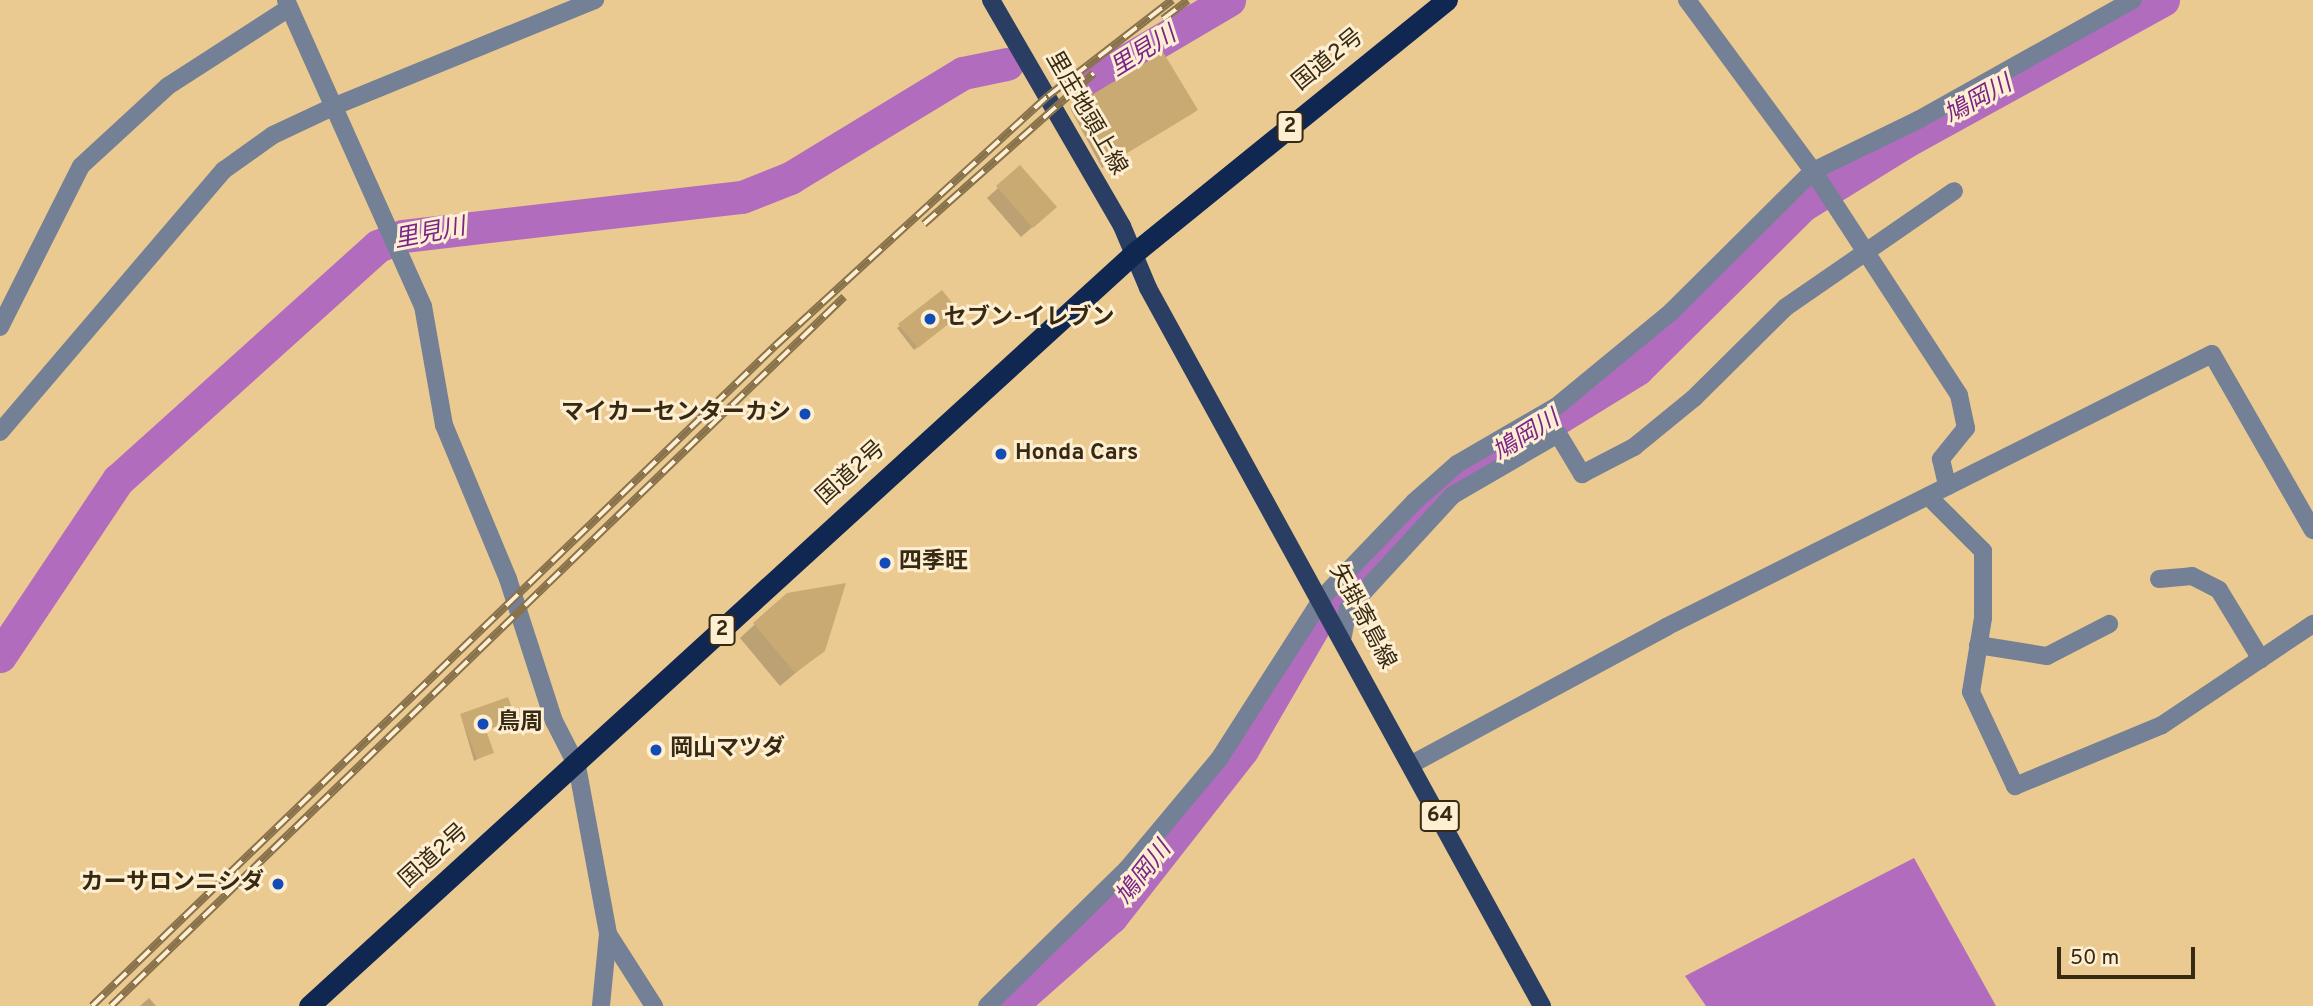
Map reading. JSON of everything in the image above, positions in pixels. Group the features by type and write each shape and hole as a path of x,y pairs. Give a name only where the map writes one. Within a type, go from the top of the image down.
{"highway":[{"name":"国道2号","path":"309,1006 577,766 1133,254 1447,0"}],"main road":[{"name":"里庄地頭上線","path":"990,0 1133,254"},
{"name":"矢掛寄島線","path":"1133,254 1323,597 1542,1006"}],"street":[{"path":"0,432 224,170 273,135 335,106 595,0"},
{"path":"1687,0 1813,171 1959,395 1966,428 1941,458 1948,486"},
{"path":"987,1006 1128,869 1219,759 1323,597 1457,464 1557,406 1671,312 1813,171 1918,120 2133,0"},
{"path":"0,327 81,166 168,86 286,5 335,106 423,306 444,425 508,579 554,721 577,766 608,934 601,1006"},
{"path":"1340,631 1348,609 1453,495 1558,434 1582,474 1633,447 1694,398 1786,307 1862,250 1954,191"},
{"path":"1412,764 1928,496 2212,354 2313,530"},
{"path":"1928,496 1983,551 1978,645 1971,692 2015,786 2162,725 2313,624"},
{"path":"2159,579 2192,576 2219,590 2260,659"},
{"path":"1978,645 2047,656 2109,624"},
{"path":"608,934 654,1006"}],"shaded area":[{"path":"1914,858 1996,1006 1706,1006 1685,976"}],"building":[{"path":"1163,52 1198,110 1105,166 1070,108"},
{"path":"1020,165 1057,207 1033,228 996,186"},
{"name":"セブン-イレブン","path":"942,290 961,314 918,348 898,324"},
{"path":"846,583 825,651 795,673 753,623 787,593"},
{"name":"鳥周","path":"508,697 516,719 486,730 494,753 477,759 460,714"}],"waterway":[{"name":"里見川","path":"1093,80 1229,0"},
{"name":"鳩岡川","path":"1010,1006 1111,917 1242,750 1315,624 1451,484 1637,369 1803,205 1908,140 2163,0"},
{"name":"里見川","path":"0,656 118,480 378,246 403,236 742,197 790,178 963,73 1007,64"}],"railway":[{"path":"92,1006 775,346 1048,96 1172,0"},
{"path":"1163,19 1188,0"},
{"path":"924,224 1094,73"},
{"path":"111,1006 844,297"}],"place":[{"name":"セブン-イレブン","path":"930,319"},
{"name":"マイカーセンターカシ","path":"805,414"},
{"name":"Honda Cars","path":"1001,454"},
{"name":"四季旺","path":"885,563"},
{"name":"鳥周","path":"483,724"},
{"name":"岡山マツダ","path":"656,750"},
{"name":"カーサロンニシダ","path":"278,884"}]}
